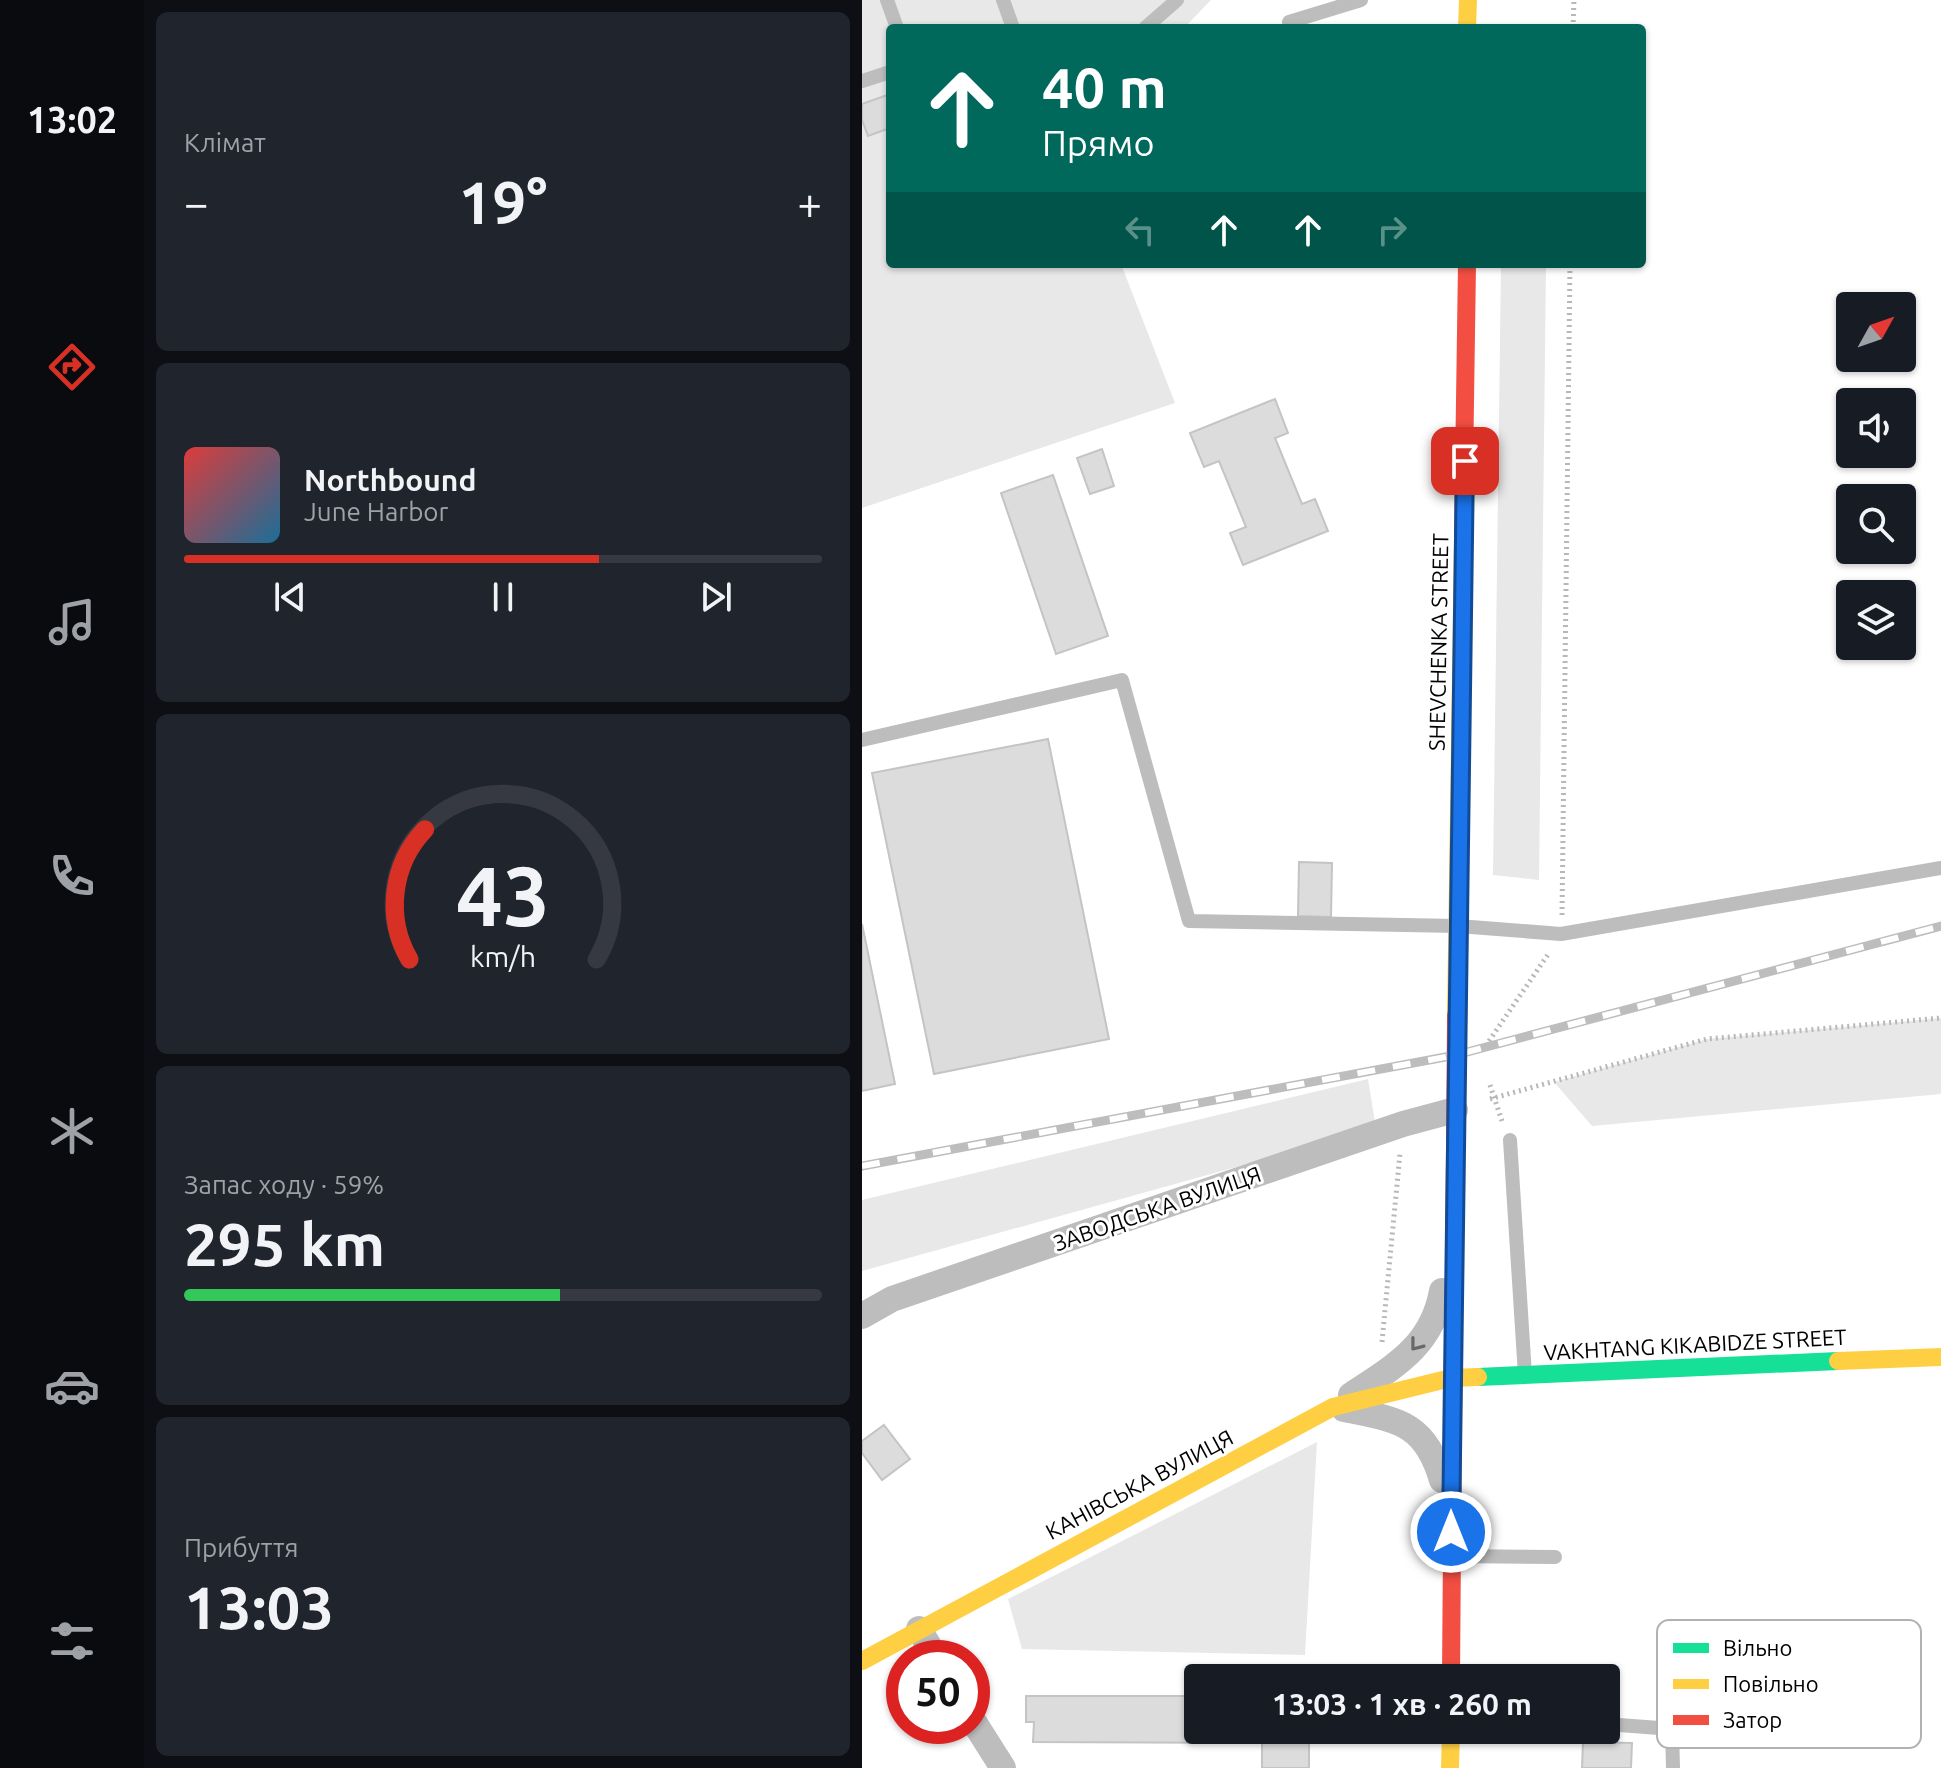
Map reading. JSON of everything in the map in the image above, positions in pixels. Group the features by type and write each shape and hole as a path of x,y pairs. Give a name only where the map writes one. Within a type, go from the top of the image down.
{"main road":[{"path":"1467,24 1468,0"},
{"name":"SHEVCHENKA STREET","path":"1451,1378 1467,268"},
{"name":"VAKHTANG KIKABIDZE STREET","path":"1451,1378 1941,1357"},
{"path":"1451,1378 1451,1664"},
{"name":"КАНІВСЬКА ВУЛИЦЯ","path":"862,1661 1333,1407 1451,1378"},
{"path":"1450,1768 1451,1744"}],"street":[{"name":"ЗАВОДСЬКА ВУЛИЦЯ","path":"862,1316 892,1299 1403,1124 1455,1110"},
{"path":"1333,1407 1404,1361 1437,1318 1453,1220"},
{"path":"1333,1407 1401,1421 1434,1451 1451,1508"},
{"path":"919,1629 925,1640"},
{"path":"988,1744 1003,1768"}],"lane":[{"path":"887,0 896,24"},
{"path":"1003,0 1012,24"},
{"path":"1150,24 1177,0"},
{"path":"1289,22 1361,0"},
{"path":"862,81 886,73"},
{"path":"862,740 1122,680 1189,921 1458,926 1561,934 1941,868"},
{"path":"1510,1140 1525,1376"},
{"path":"862,1306 892,1299"},
{"path":"1450,1556 1555,1557"},
{"path":"1620,1725 1657,1728"},
{"path":"1672,1748 1673,1768"}],"path":[{"path":"1573,24 1574,0"},
{"path":"1486,1045 1561,934 1570,268"},
{"path":"1455,1110 1707,1039 1941,1018"},
{"path":"1489,1072 1492,1098 1510,1140"},
{"path":"1379,1377 1403,1124"}],"shaded area":[{"path":"862,0 1211,0 1188,24 886,24 886,268 1123,268 1175,403 862,508"},
{"path":"1501,268 1546,268 1539,880 1493,875"},
{"path":"1941,1018 1941,1094 1592,1126 1554,1082 1707,1039"},
{"path":"1368,1079 1376,1128 862,1271 862,1200"},
{"path":"1317,1442 1305,1655 1022,1649 1008,1599"}],"building":[{"path":"886,95 886,129 868,136 862,120 862,104"},
{"path":"1275,399 1288,433 1275,438 1302,504 1315,499 1328,531 1243,565 1230,533 1246,527 1219,461 1204,467 1190,433"},
{"path":"1102,449 1114,486 1090,494 1077,458"},
{"path":"1053,475 1108,636 1056,654 1001,493"},
{"path":"1048,739 1109,1039 934,1074 872,773"},
{"path":"1299,862 1332,863 1331,917 1298,916"},
{"path":"862,924 895,1084 862,1091"},
{"path":"884,1425 910,1459 882,1480 862,1453 862,1441"},
{"path":"1026,1696 1184,1696 1184,1743 1033,1742 1034,1722 1026,1722"},
{"path":"1632,1743 1631,1768 1582,1768 1583,1744"},
{"path":"1262,1744 1309,1744 1309,1768 1262,1768"}],"railway":[{"path":"862,1166 1456,1055 1941,926"}],"traffic: fast":[{"path":"1478,1377 1838,1361"}],"traffic: slow":[{"path":"1467,24 1468,0"},
{"path":"1456,1015 1463,538"},
{"path":"1838,1361 1941,1357"},
{"path":"862,1661 1333,1407 1451,1378 1478,1377"},
{"path":"1450,1768 1451,1744"}],"traffic: jam":[{"path":"1463,538 1467,268"},
{"path":"1451,1664 1456,1015"}],"route":[{"path":"1451,1532 1451,1346 1465,461"}]}
